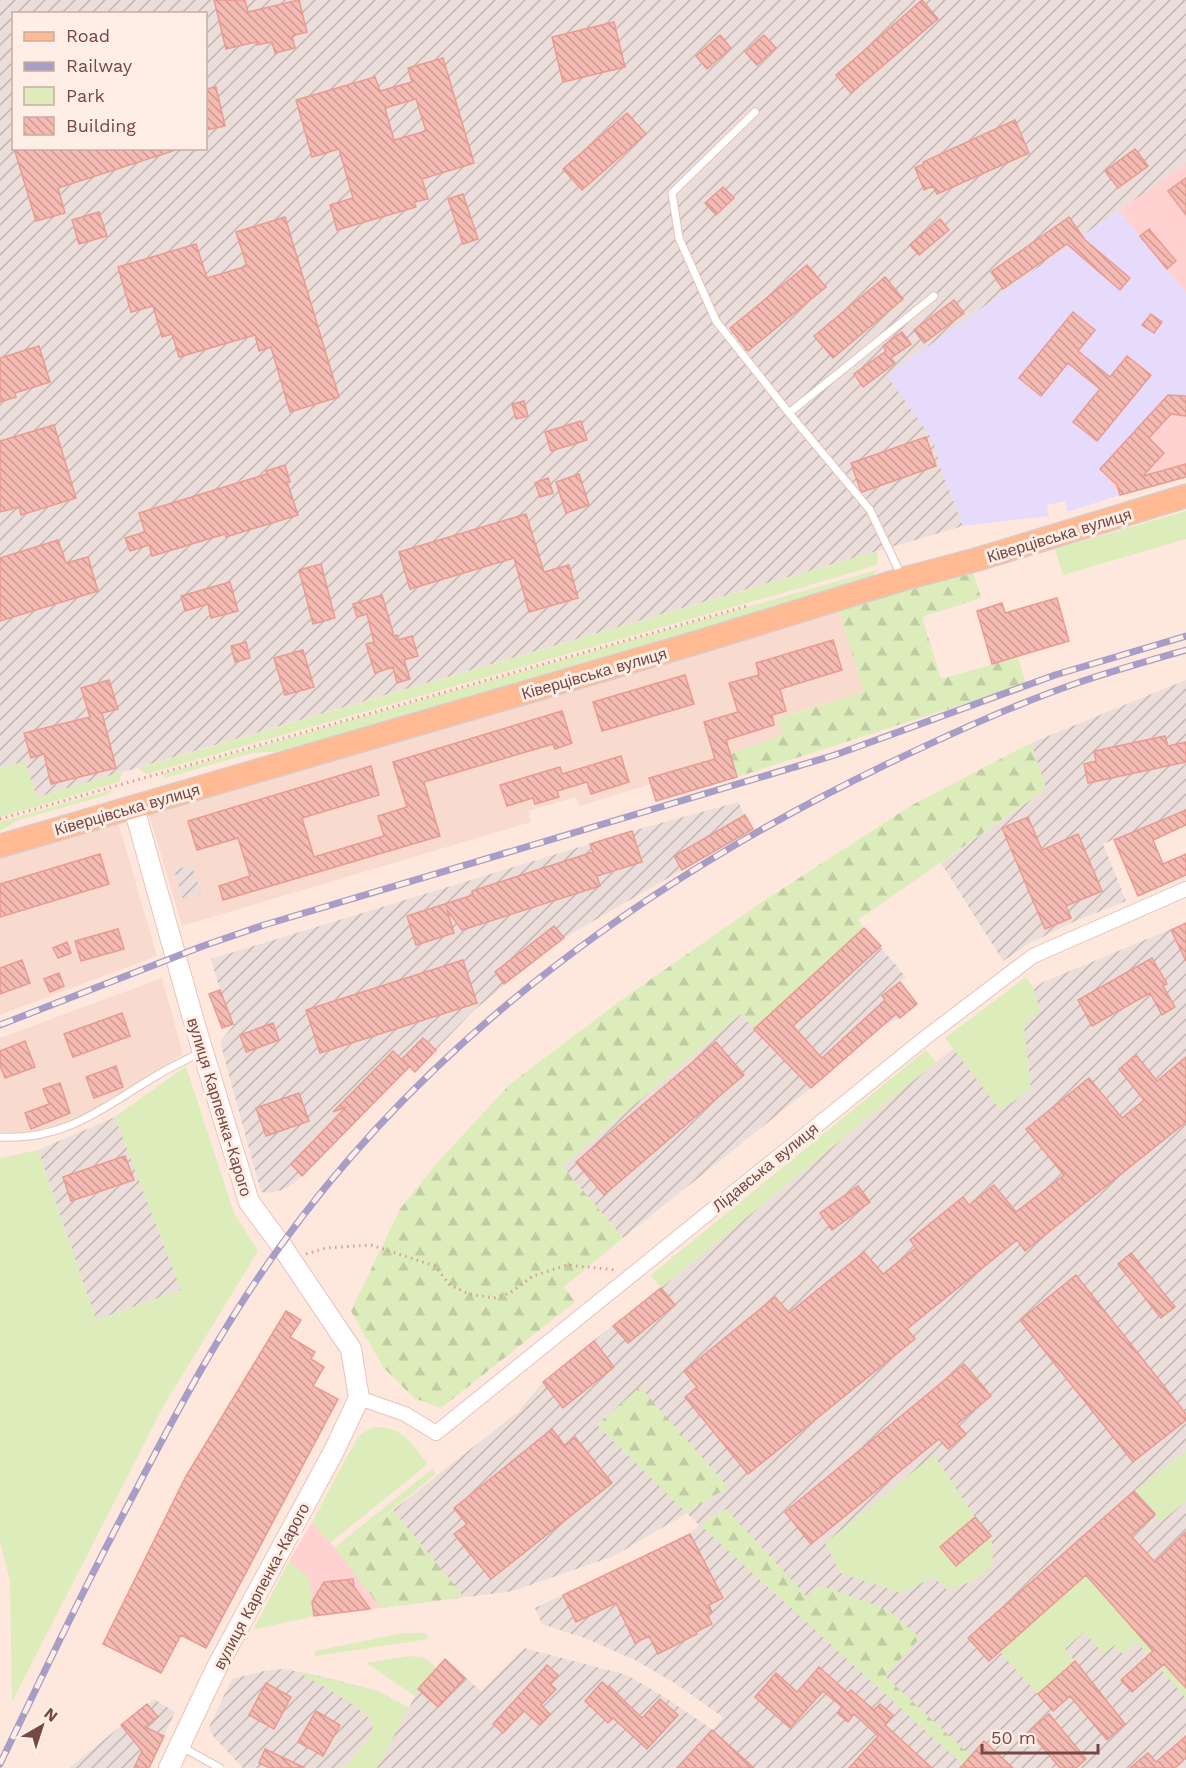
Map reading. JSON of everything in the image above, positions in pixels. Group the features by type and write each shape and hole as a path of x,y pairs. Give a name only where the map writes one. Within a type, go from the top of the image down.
{"main road":[{"name":"Ківерцівська вулиця","path":"0,846 702,641 1186,496"},
{"name":"вулиця Карпенка-Карого","path":"134,808 203,1051 249,1202 351,1348 358,1398 334,1451 217,1666 169,1768"}],"street":[{"name":"Лідавська вулиця","path":"358,1398 405,1414 436,1433 925,1038 1033,956 1186,890"}],"lane":[{"path":"755,112 672,193 679,238 716,321 870,510 903,579"},
{"path":"789,413 934,296"},
{"path":"0,1137 22,1138 83,1121 157,1075 203,1051"},
{"path":"180,1746 220,1768"}],"path":[{"path":"0,819 748,606"},
{"path":"290,1259 326,1248 371,1245 435,1266 450,1285 469,1294 494,1298 510,1293 533,1276 567,1265 636,1271"}],"shaded area":[{"path":"0,0 1186,0 1186,163 888,376 933,440 963,526 0,808"},
{"path":"1186,163 1186,293 1118,210"},
{"path":"1118,210 1186,293 1186,396 1167,395 1100,469 1120,495 1067,512 1065,501 1047,505 1049,516 963,526 933,440 887,376"},
{"path":"1168,395 1186,396 1186,477 1120,495 1100,469"},
{"path":"839,610 864,692 779,717 784,735 650,778 651,784 579,806 576,797 528,811 531,822 182,926 149,815"},
{"path":"1186,680 1186,810 1103,844 1126,901 1073,922 1028,944 1003,961 941,863 1046,789 1031,743"},
{"path":"738,802 753,829 564,938 474,1010 415,1072 409,1067 302,1176 287,1188 272,1193 261,1192 220,1042 233,1026 226,1005 209,994 220,990 211,959 632,831"},
{"path":"118,822 157,956 0,1015 0,857"},
{"path":"192,865 201,894 183,899 174,870"},
{"path":"1186,923 1186,1768 966,1768 963,1765 960,1768 243,1768 212,1735 209,1727 232,1679 283,1669 378,1691 409,1708 418,1689 445,1659 481,1691 524,1648 627,1675 713,1730 723,1717 676,1684 635,1660 587,1639 542,1624 535,1608 690,1534 699,1525 687,1513 614,1556 513,1591 381,1608 339,1553 519,1411 543,1382 936,1062 1043,982","holes":["1131,1254 1174,1307 1162,1318 1118,1265"]},
{"path":"864,928 906,977 900,982 917,1004 900,1018 882,1026 811,1088 623,1238 562,1166 741,1014 754,1028"},
{"path":"162,978 183,1054 82,1116 50,1129 22,1134 0,1132 0,1038"},
{"path":"115,1117 181,1290 96,1320 38,1150"},
{"path":"312,1522 381,1608 314,1616 309,1579 289,1561"},
{"path":"154,1699 175,1712 149,1768 69,1768"}],"green space":[{"path":"1186,511 1186,539 1063,575 1055,549"},
{"path":"878,551 877,565 804,587 146,774 138,768"},
{"path":"877,570 871,580 284,751 252,753 165,778 163,774"},
{"path":"973,572 981,598 922,617 941,679 1018,657 1026,684 737,777 730,754 783,735 778,718 864,692 839,610"},
{"path":"1031,743 1046,789 858,920 864,928 754,1029 741,1014 562,1166 623,1238 564,1287 575,1302 441,1408 414,1398 383,1367 351,1311 400,1209 437,1163 510,1084 624,998 759,904 912,805"},
{"path":"25,761 37,797 122,772 119,782 0,817 0,764 1,768"},
{"path":"114,789 107,795 19,820 0,831 0,822"},
{"path":"1026,977 1034,989 1040,1011 1024,1026 1031,1088 1001,1111 945,1038"},
{"path":"926,1050 936,1062 661,1288 651,1275"},
{"path":"186,1066 234,1213 258,1251 163,1407 12,1702 10,1581 0,1542 0,1158 38,1150 96,1320 181,1290 115,1117"},
{"path":"640,1387 728,1487 687,1513 597,1425"},
{"path":"375,1427 400,1433 428,1464 330,1543 312,1522 357,1438"},
{"path":"1186,1451 1186,1501 1161,1522 1134,1491"},
{"path":"934,1455 975,1517 940,1547 956,1565 991,1536 993,1556 987,1569 968,1583 947,1590 934,1577 901,1593 840,1573 825,1543"},
{"path":"432,1469 436,1474 339,1553 334,1548"},
{"path":"726,1509 807,1597 820,1585 888,1610 920,1638 885,1676 971,1756 963,1765 700,1525"},
{"path":"393,1510 464,1597 381,1608 339,1553"},
{"path":"289,1561 309,1578 314,1616 253,1630"},
{"path":"1086,1575 1186,1688 1186,1698 1137,1642 1123,1654 1115,1645 1104,1654 1084,1632 1065,1649 1075,1661 1038,1694 1000,1652"},
{"path":"403,1633 425,1633 428,1636 427,1639 416,1641 315,1656 315,1651"},
{"path":"410,1656 425,1658 437,1668 418,1688 415,1696 366,1663"},
{"path":"296,1671 378,1691 409,1708 377,1768 341,1768 352,1759 369,1737 372,1724 351,1703"}],"building":[{"path":"214,0 245,0 248,12 299,0 307,32 292,36 295,48 275,53 272,42 257,45 256,42 226,49"},
{"path":"922,0 938,19 851,93 836,75"},
{"path":"614,22 625,67 563,82 552,37"},
{"path":"720,35 731,48 707,69 696,56"},
{"path":"764,35 776,48 757,65 745,52"},
{"path":"443,58 474,163 422,179 428,199 414,202 416,207 337,230 330,205 353,198 339,149 312,157 296,100 375,77 380,91 412,82 408,68","holes":["416,99 426,131 394,140 385,108"]},
{"path":"216,87 225,126 207,130 207,89"},
{"path":"627,113 646,134 582,190 563,169"},
{"path":"1015,120 1029,153 937,194 933,186 924,190 915,168 924,164 923,162"},
{"path":"1135,149 1148,166 1118,188 1105,171"},
{"path":"15,150 173,150 58,188 65,213 36,221"},
{"path":"1186,178 1186,215 1168,191"},
{"path":"723,187 734,198 716,215 705,203"},
{"path":"463,194 478,239 463,244 448,199"},
{"path":"99,212 107,236 79,244 72,220"},
{"path":"285,217 339,397 290,412 271,347 259,351 255,335 179,357 172,334 162,337 153,306 131,312 118,267 196,244 207,278 247,266 236,232"},
{"path":"1069,217 1085,240 1130,278 1120,290 1067,244 1003,289 991,272"},
{"path":"940,219 949,230 919,255 910,245"},
{"path":"1149,229 1176,261 1167,269 1140,236"},
{"path":"807,265 826,287 748,351 730,328"},
{"path":"885,277 903,299 833,358 814,336"},
{"path":"954,300 964,313 924,343 914,330"},
{"path":"1073,312 1095,330 1078,351 1110,377 1127,356 1151,375 1097,441 1073,422 1100,389 1068,363 1041,396 1019,378"},
{"path":"1151,314 1162,322 1154,333 1142,325"},
{"path":"902,332 911,344 891,358 895,363 863,387 854,374 886,351 883,346"},
{"path":"39,346 50,382 15,393 16,397 0,402 0,358"},
{"path":"1168,395 1186,396 1186,416 1171,414 1149,438 1164,453 1143,476 1186,464 1186,477 1120,495 1117,485 1100,469"},
{"path":"524,401 528,416 516,419 512,404"},
{"path":"581,421 587,440 551,451 545,432"},
{"path":"54,425 76,498 21,515 19,507 0,512 0,441"},
{"path":"926,437 936,466 862,492 851,463"},
{"path":"285,465 290,482 287,482 298,515 152,556 149,545 130,551 125,538 145,532 139,513 267,474 266,471"},
{"path":"579,474 589,505 566,513 556,482"},
{"path":"548,478 553,493 540,497 535,483"},
{"path":"526,514 544,572 569,565 578,598 529,612 514,558 410,589 399,552"},
{"path":"58,540 66,563 88,557 98,591 0,621 0,558"},
{"path":"321,564 335,618 313,624 299,570"},
{"path":"230,582 238,611 211,618 208,604 185,611 181,596"},
{"path":"382,595 394,636 397,635 398,640 412,636 418,656 404,660 410,679 397,683 393,667 375,673 366,644 374,642 367,614 357,617 353,604"},
{"path":"1057,598 1069,641 992,664 977,611 1002,603 1005,613"},
{"path":"833,640 842,670 780,689 786,711 772,715 774,725 726,740 737,777 656,801 649,778 715,759 704,722 738,712 729,683 759,675 756,663"},
{"path":"246,642 250,658 235,662 231,646"},
{"path":"303,650 314,687 285,695 274,658"},
{"path":"685,675 694,704 602,731 593,702"},
{"path":"109,680 118,709 102,713 116,768 51,784 44,754 31,758 24,733 90,717 81,688"},
{"path":"562,711 572,743 555,749 553,744 424,782 440,836 223,900 219,886 250,876 238,838 197,850 188,821 371,766 379,795 302,818 314,857 384,836 378,816 407,807 393,762"},
{"path":"1165,736 1168,746 1186,742 1186,762 1088,783 1084,764 1096,761 1094,751"},
{"path":"621,756 629,782 591,794 587,782 557,791 559,797 535,804 533,798 507,806 500,785 560,767 562,774"},
{"path":"1186,810 1186,825 1153,840 1163,864 1186,854 1186,875 1138,896 1114,840"},
{"path":"745,815 753,829 682,870 674,856"},
{"path":"1028,817 1042,850 1078,834 1102,891 1066,906 1071,918 1045,929 1002,828"},
{"path":"632,831 642,862 597,876 600,886 462,930 447,910 454,933 416,945 407,916 473,895 472,891 593,852 590,844"},
{"path":"100,854 109,884 0,917 0,884"},
{"path":"1186,923 1186,961 1171,930"},
{"path":"554,926 564,938 504,984 495,972"},
{"path":"864,928 881,946 793,1026 822,1058 885,1000 882,996 900,982 917,1004 900,1018 896,1014 811,1088 754,1029"},
{"path":"118,929 124,949 81,961 75,941"},
{"path":"67,942 71,953 58,958 53,948"},
{"path":"1152,958 1167,984 1163,986 1175,1007 1162,1015 1150,993 1092,1026 1078,1000"},
{"path":"22,960 30,983 0,994 0,968"},
{"path":"463,960 477,1003 320,1053 306,1010"},
{"path":"59,973 64,986 50,992 44,979"},
{"path":"220,990 233,1024 222,1028 209,994"},
{"path":"122,1013 130,1036 73,1057 64,1034"},
{"path":"273,1023 279,1040 246,1052 240,1035"},
{"path":"423,1038 436,1050 415,1072 402,1059"},
{"path":"25,1041 35,1067 5,1078 0,1065 0,1051"},
{"path":"716,1042 744,1075 604,1195 576,1162"},
{"path":"393,1051 409,1067 302,1176 291,1164 346,1107 333,1112"},
{"path":"1136,1055 1157,1081 1186,1057 1186,1122 1025,1251 1017,1240 907,1329 915,1339 748,1474 685,1397 697,1387 684,1371 775,1297 789,1313 864,1252 883,1274 916,1248 910,1240 963,1197 969,1205 994,1185 1016,1212 1064,1175 1026,1129 1089,1078 1122,1118 1144,1100 1119,1069"},
{"path":"116,1066 123,1087 94,1098 86,1077"},
{"path":"60,1083 70,1113 31,1129 25,1113 49,1104 43,1089"},
{"path":"299,1093 309,1121 266,1136 256,1108"},
{"path":"125,1156 134,1180 71,1201 63,1177"},
{"path":"858,1186 870,1202 832,1230 820,1213"},
{"path":"1131,1253 1175,1307 1161,1318 1118,1264"},
{"path":"1076,1275 1186,1414 1186,1420 1133,1462 1020,1320"},
{"path":"661,1288 675,1305 628,1343 613,1326"},
{"path":"286,1311 301,1320 290,1337 315,1352 311,1359 324,1367 313,1386 338,1399 206,1648 181,1635 161,1673 103,1644 186,1476"},
{"path":"594,1341 614,1367 563,1408 543,1382"},
{"path":"964,1364 991,1396 957,1424 966,1434 948,1449 939,1439 811,1544 785,1512"},
{"path":"552,1429 565,1446 575,1437 612,1483 491,1579 454,1534 467,1524 454,1508"},
{"path":"1134,1491 1155,1514 1131,1536 1155,1562 1186,1532 1186,1688 1164,1664 1132,1692 1121,1680 1153,1651 1086,1575 989,1661 968,1638"},
{"path":"975,1517 991,1536 956,1566 940,1547"},
{"path":"690,1534 723,1598 709,1605 712,1612 707,1614 712,1624 658,1654 649,1636 635,1643 616,1603 576,1622 563,1595"},
{"path":"353,1579 354,1587 370,1609 314,1616 312,1602 324,1582"},
{"path":"445,1659 465,1678 438,1707 418,1689"},
{"path":"1075,1661 1125,1724 1107,1740 1070,1696 1053,1711 1038,1694"},
{"path":"547,1665 558,1675 550,1684 556,1689 541,1705 550,1714 540,1725 524,1711 503,1733 493,1724"},
{"path":"819,1667 848,1693 851,1690 874,1710 880,1704 893,1715 885,1725 932,1768 849,1768 878,1736 854,1714 848,1722 837,1713 842,1707 823,1691 790,1728 755,1697 776,1673 797,1692"},
{"path":"602,1682 642,1718 660,1699 678,1715 647,1749 613,1718 608,1723 585,1701"},
{"path":"266,1683 291,1697 274,1729 249,1715"},
{"path":"147,1704 158,1717 145,1727 164,1736 149,1768 134,1768 142,1751 121,1725"},
{"path":"316,1711 340,1725 323,1756 298,1742"},
{"path":"1049,1714 1086,1759 1076,1768 1060,1768 1029,1731"},
{"path":"712,1730 754,1768 677,1768"},
{"path":"1186,1736 1186,1758 1175,1768 1130,1768 1148,1753 1156,1762"},
{"path":"984,1741 1013,1768 960,1768"},
{"path":"265,1749 305,1768 270,1768 259,1763"}],"railway":[{"path":"0,1025 203,946 264,925 835,755 1055,675 1186,636"},
{"path":"0,1764 118,1524 186,1397 240,1306 279,1248 339,1171 405,1099 476,1031 551,969 631,911 713,858 798,809 885,765 1005,710 1093,678 1186,650"}]}
